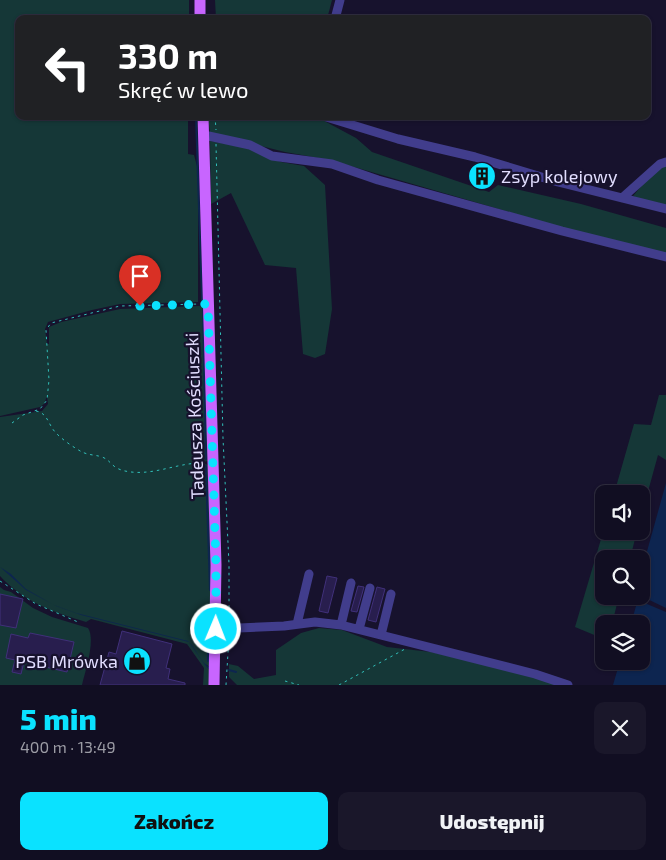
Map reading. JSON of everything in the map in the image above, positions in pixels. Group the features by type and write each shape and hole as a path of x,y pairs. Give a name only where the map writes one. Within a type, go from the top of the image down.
{"main road":[{"path":"200,0 200,15"},
{"name":"Tadeusza Kościuszki","path":"203,120 216,565 214,685"}],"street":[{"path":"337,15 340,0"},
{"path":"336,120 398,139 475,157 558,182 666,209"},
{"path":"204,135 250,145 272,156 332,164 378,180 562,231 666,257"},
{"path":"622,198 660,164 666,162"},
{"path":"297,624 310,574"},
{"path":"341,625 351,584"},
{"path":"359,630 370,588"},
{"path":"381,635 391,594"},
{"path":"216,629 315,622 341,625 508,667 568,685"}],"path":[{"path":"216,120 223,438 229,564 229,628 226,685"},
{"path":"12,423 23,415 43,407 47,400 49,380 46,330 51,323 120,306 208,304"},
{"path":"33,411 44,415 58,435 78,450 92,456 104,458 116,468 126,471 148,472 184,464 205,463"},
{"path":"0,581 36,604 78,622"},
{"path":"339,685 415,644"},
{"path":"286,681 299,685"}],"green space":[{"path":"0,0 189,0 189,15 15,15 15,120 188,120 188,154 194,155 198,170 198,302 120,304 48,322 45,329 47,344 49,344 49,327 61,322 120,309 203,307 208,461 203,463 209,467 211,668 205,664 209,669 210,685 203,685 204,668 187,644 91,619 86,622 62,614 40,605 19,593 0,576 0,417 42,411 48,404 47,396 44,404 40,407 0,416"},
{"path":"215,0 332,0 328,15 216,15"},
{"path":"208,120 322,120 356,138 372,152 489,192 498,185 581,204 666,228 666,255 605,240 330,160 285,152 210,133"},
{"path":"210,141 248,148 281,162 304,166 325,185 332,309 325,354 315,358 303,354 296,268 265,265 231,193 211,204"},
{"path":"659,165 666,165 666,210 633,196"},
{"path":"659,395 666,395 666,460 658,455 650,485 617,485 634,424 651,425"},
{"path":"601,540 635,540 632,550 598,550"},
{"path":"595,559 595,605 617,605 614,615 595,615 595,635 575,627"},
{"path":"0,587 11,592 33,608 52,617 88,628 91,640 82,685 0,685"},
{"path":"319,628 342,630 387,647 431,652 545,675 554,685 237,685 229,677 229,664 238,666 254,679 276,675 276,650 301,633"}],"water":[{"path":"666,483 666,608 650,600 650,550 647,550"},
{"path":"0,567 11,574 26,589 52,604 26,590"},
{"path":"54,605 76,613 189,642 81,615"},
{"path":"649,605 666,612 666,685 613,685 617,670 650,670 650,615 634,615 636,606"},
{"path":"189,642 204,663 211,668 209,669 205,665"}],"building":[{"name":"Zsyp kolejowy","path":"477,164 493,169 487,187 472,183"},
{"path":"327,576 337,578 328,613 319,611"},
{"path":"358,586 364,587 357,612 351,611"},
{"path":"377,587 385,589 376,622 368,620"},
{"path":"0,594 23,599 16,628 0,625"},
{"name":"PSB Mrówka","path":"122,631 172,644 166,668 170,669 168,679 185,683 185,685 100,685 109,652 116,654"},
{"name":"PSB Mrówka","path":"30,633 74,642 67,672 24,662 21,674 12,672 15,660 6,658 11,634 28,638"}],"waterway":[{"path":"196,120 202,300"},
{"path":"203,310 206,459"},
{"path":"206,466 210,590"},
{"path":"209,622 209,642"},
{"path":"208,650 208,661"},
{"path":"229,670 236,672"}],"place":[{"name":"Zsyp kolejowy","path":"482,176"},
{"name":"PSB Mrówka","path":"137,661"}],"route":[{"path":"140,306 208,304 216,565 216,629"}]}
